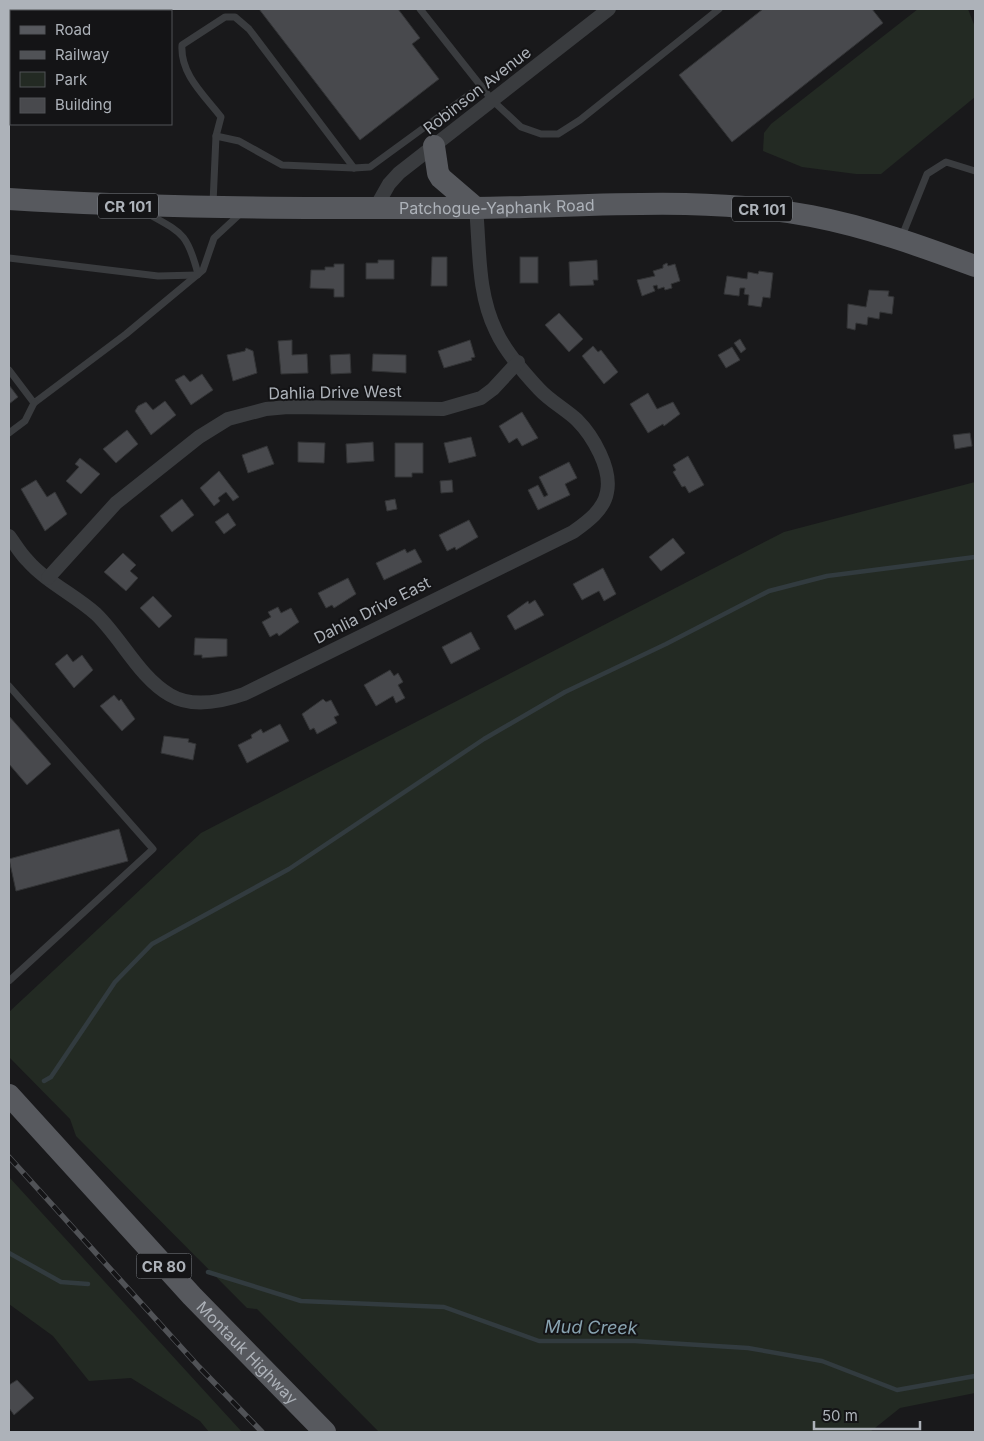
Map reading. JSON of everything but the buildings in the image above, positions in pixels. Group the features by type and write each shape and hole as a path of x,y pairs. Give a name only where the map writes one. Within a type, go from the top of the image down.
{"main road":[{"path":"434,146 438,173 441,178 476,208"},
{"name":"Patchogue-Yaphank Road","path":"9,199 133,206 213,208 718,206 810,216 901,238 975,266"},
{"name":"Montauk Highway","path":"9,1095 192,1296 326,1432"}],"street":[{"name":"Robinson Avenue","path":"376,207 394,179 609,9"},
{"name":"Dahlia Drive East","path":"9,536 28,561 96,614 155,684 170,695 187,702 208,702 244,694 573,532 588,522 599,509 607,492 605,470 596,442 578,421 540,390 496,332 484,300 476,208"},
{"name":"Dahlia Drive West","path":"48,578 116,503 199,437 228,419 266,408 442,409 481,398 493,390 518,362"}],"lane":[{"path":"420,9 492,100 521,127 541,134 558,134 580,120 719,9"},
{"path":"213,208 216,136 221,117 188,73 181,60 182,45 224,17 235,17 248,29 354,168"},
{"path":"216,136 239,141 282,165 370,167 481,86"},
{"path":"901,238 927,174 946,162 975,171"},
{"path":"133,206 181,233 189,244 198,274"},
{"path":"9,433 25,421 34,403 126,334 203,270 214,238 247,208"},
{"path":"9,258 158,276 198,274"},
{"path":"9,370 34,403"},
{"path":"9,686 153,849 9,981"}],"green space":[{"path":"918,9 968,9 975,27 975,97 881,174 856,174 802,167 763,151 764,133 771,124"},
{"path":"975,482 975,1393 900,1408 870,1432 379,1432 257,1309 247,1308 76,1136 70,1119 9,1057 9,1012 201,833 784,532"},
{"path":"9,1177 242,1432 209,1432 200,1421 131,1378 89,1381 53,1336 9,1304"}],"waterway":[{"path":"44,1081 51,1077 115,982 152,944 289,869 484,739 565,692 666,644 769,591 827,576 975,557"},
{"name":"Mud Creek","path":"9,1253 61,1282 88,1284"},
{"name":"Mud Creek","path":"208,1272 301,1301 444,1307 539,1341 635,1341 748,1348 822,1361 897,1390 975,1376"}],"railway":[{"path":"9,1157 199,1367 262,1432"}]}
